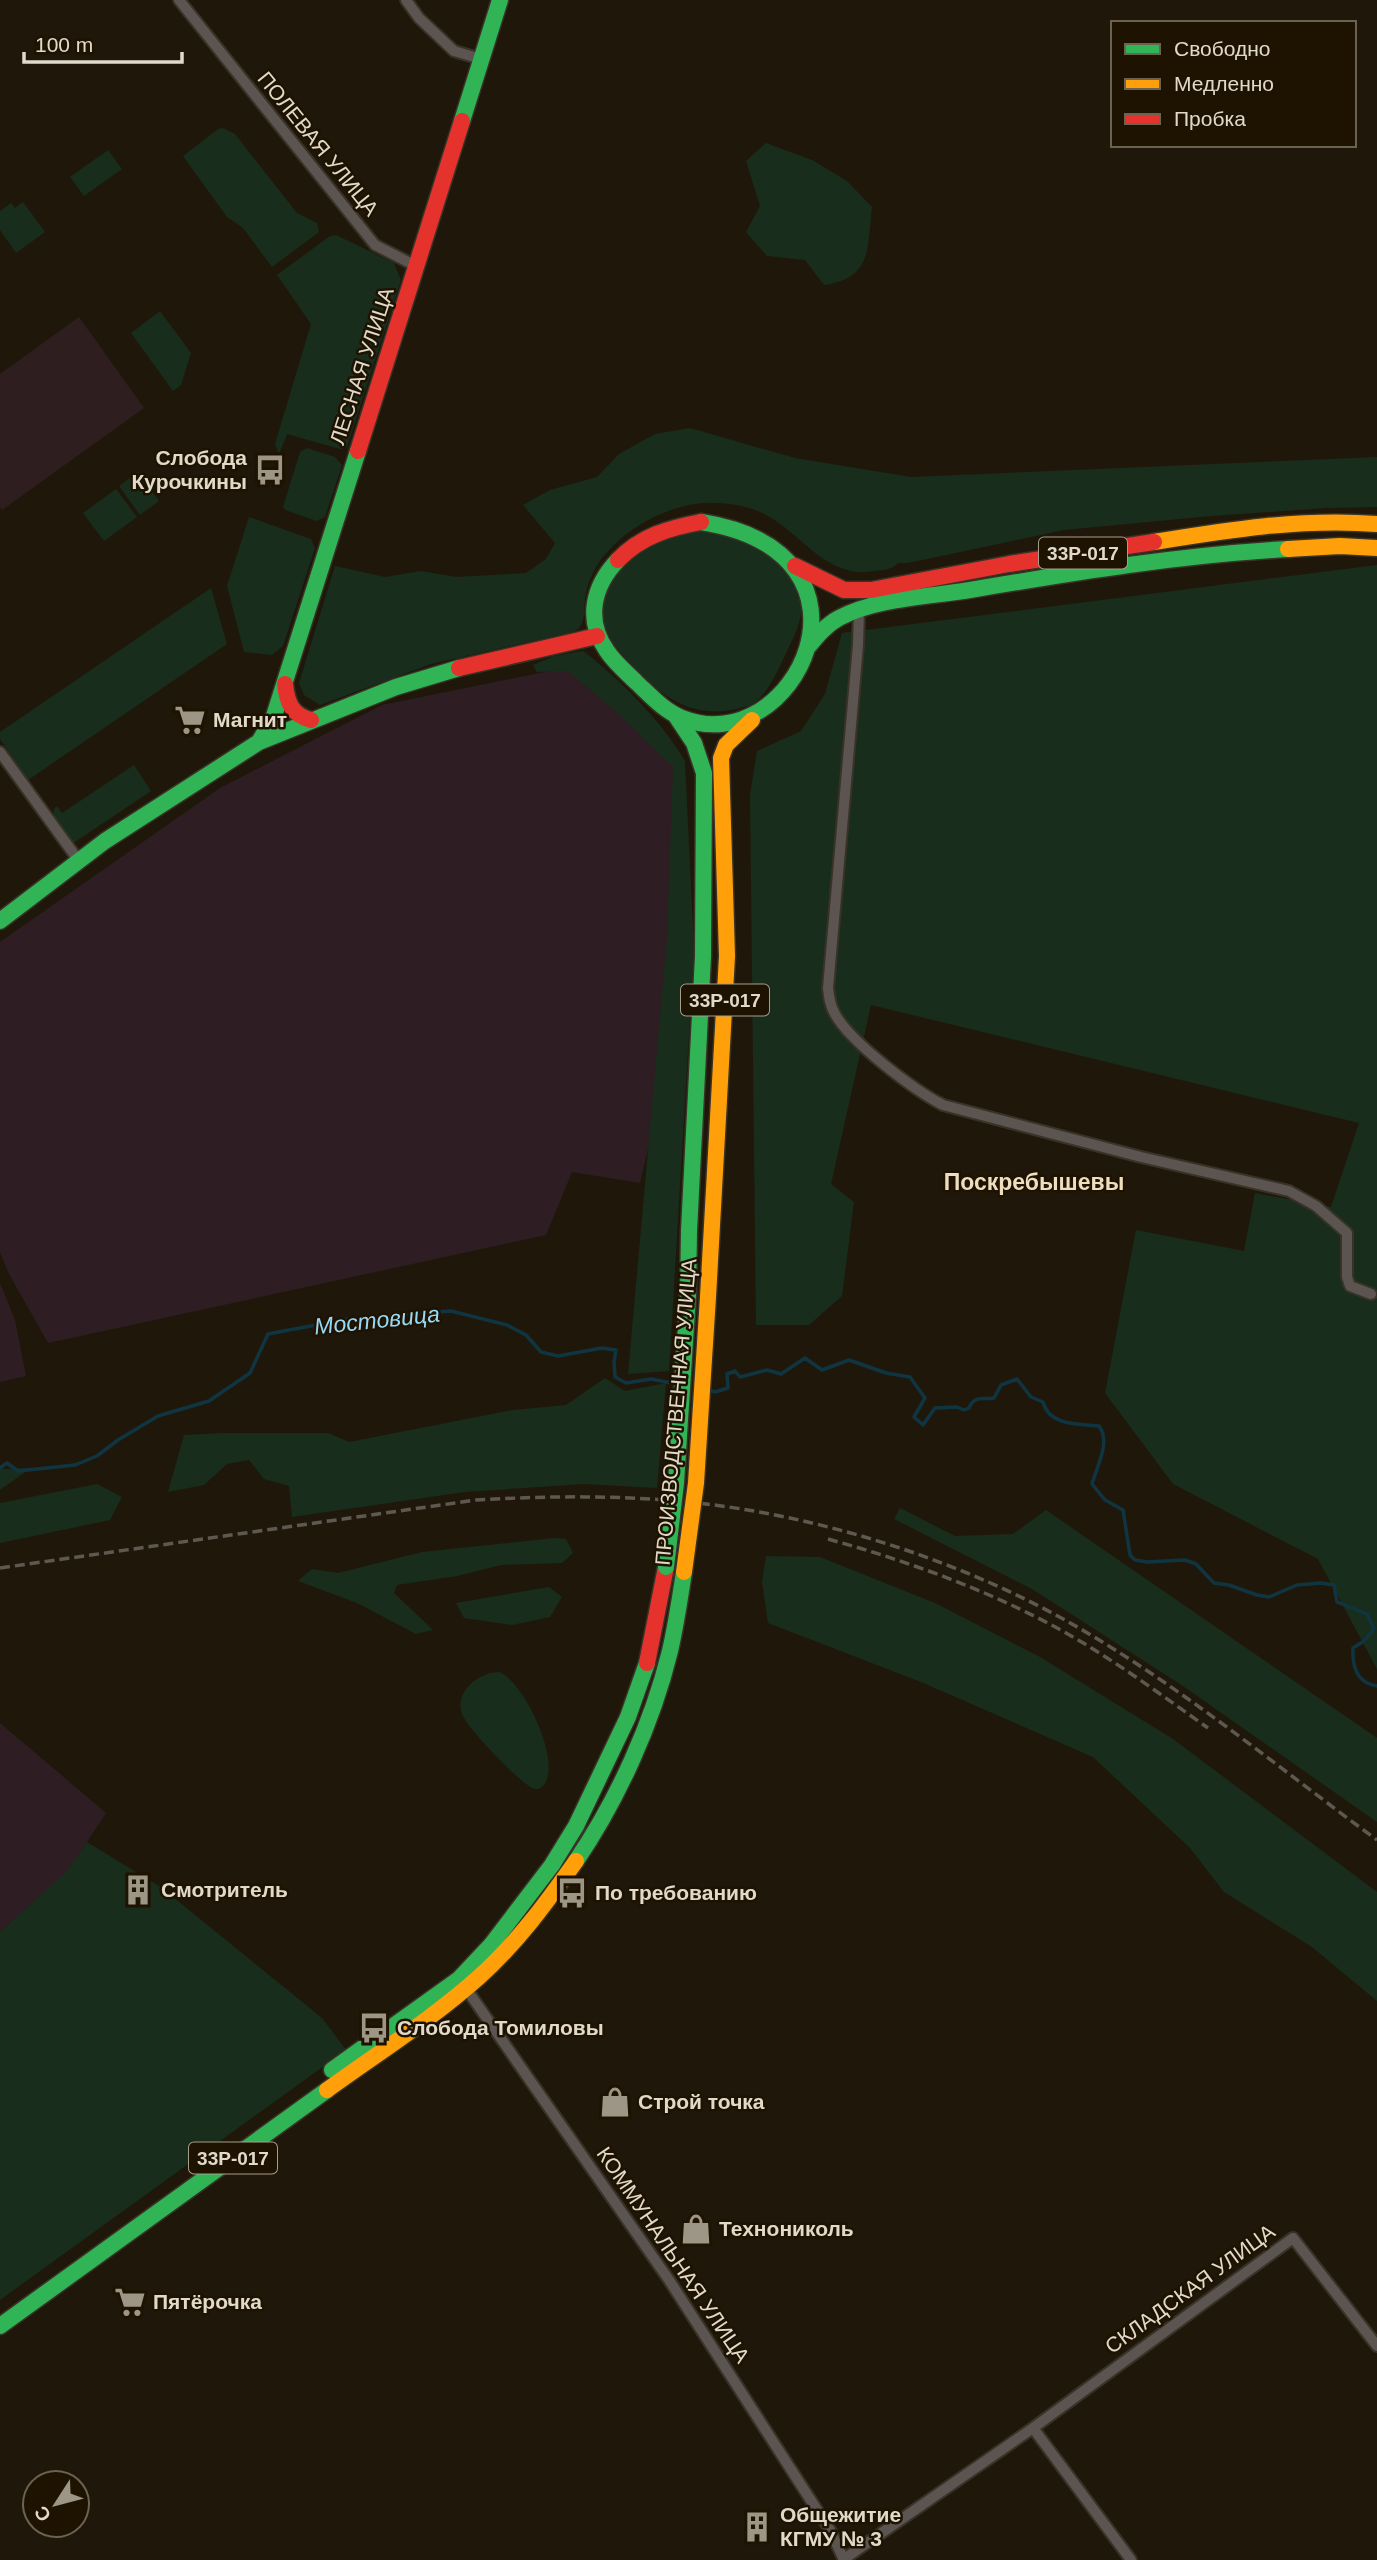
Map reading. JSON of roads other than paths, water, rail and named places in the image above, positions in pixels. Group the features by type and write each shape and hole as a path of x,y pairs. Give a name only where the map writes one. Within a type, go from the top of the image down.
{"main road":[{"name":"ЛЕСНАЯ УЛИЦА","path":"259,742 274,716 500,0"},
{"name":"33Р-017","path":"795,566 807,589 812,610 811,631 805,650 789,681 774,701 756,717 724,724 695,722 676,716 618,665 597,636 593,621 594,602 602,581 615,561 650,536 674,527 701,522 724,524 749,532 770,544 795,566 845,590 871,590 1009,564 1250,527 1352,522 1377,524"},
{"name":"33Р-017","path":"805,650 821,631 839,618 859,610 1034,579 1214,553 1340,546 1377,548"},
{"path":"0,920 79,861 259,742 436,674 597,636"},
{"path":"285,681 285,695 292,710 302,718 311,720"},
{"name":"ПРОИЗВОДСТВЕННАЯ УЛИЦА","path":"0,2312 463,1984 525,1902 576,1826 632,1706 648,1659 666,1567 676,1483 688,1295 703,956 704,773 700,752 690,733 676,716"},
{"name":"ПРОИЗВОДСТВЕННАЯ УЛИЦА","path":"0,2326 509,1949 545,1904 598,1826 650,1716 668,1659 684,1572 696,1483 727,956 721,758 726,745 737,732 756,717"}],"street":[{"name":"ПОЛЕВАЯ УЛИЦА","path":"179,0 375,246 416,266"},
{"path":"406,0 419,18 454,51 481,59"},
{"path":"859,610 828,988 831,1005 843,1026 923,1094 943,1105 1141,1157 1289,1191 1316,1206 1347,1233 1347,1277 1350,1286 1371,1294"},
{"path":"0,752 79,861"},
{"name":"КОММУНАЛЬНАЯ УЛИЦА","path":"463,1984 684,2302 830,2530 844,2560"},
{"name":"СКЛАДСКАЯ УЛИЦА","path":"1033,2428 1293,2238 1377,2346"},
{"path":"844,2560 1033,2428 1131,2560"}],"waterway":[{"name":"Мостовица","path":"0,1468 7,1463 18,1471 75,1465 97,1456 158,1416 209,1401 250,1373 268,1334 348,1319 451,1311 507,1325 526,1335 541,1352 558,1356 602,1348 616,1350 615,1377 626,1383 651,1379 677,1384"},
{"name":"Мостовица","path":"709,1390 715,1392 728,1388 727,1374 735,1371 740,1377 767,1370 781,1374 805,1358 822,1370 849,1360 886,1373 910,1377 925,1398 914,1417 923,1425 935,1408 957,1407 964,1410 969,1408 973,1401 994,1398 1001,1385 1017,1379 1031,1397 1043,1402 1051,1416 1074,1424 1099,1426 1104,1439 1092,1484 1105,1500 1123,1510 1130,1555 1135,1560 1185,1560 1196,1564 1214,1583 1269,1597 1297,1585 1334,1585 1337,1602 1367,1614 1374,1629 1364,1641 1353,1648 1353,1655 1360,1677 1377,1686"}],"railway":[{"path":"0,1568 476,1500 635,1498 738,1508 789,1518 839,1530 940,1562 1035,1604 1079,1628 1194,1703 1377,1840"},
{"path":"828,1539 935,1573 1038,1618 1104,1656 1208,1728"}],"place":[{"name":"Слобода Курочкины","path":"270,470"},
{"name":"Магнит","path":"190,720"},
{"name":"Смотритель","path":"138,1890"},
{"name":"По требованию","path":"572,1893"},
{"name":"Слобода Томиловы","path":"374,2028"},
{"name":"Строй точка","path":"615,2102"},
{"name":"Технониколь","path":"696,2229"},
{"name":"Пятёрочка","path":"130,2302"},
{"name":"Общежитие КГМУ № 3","path":"757,2527"}],"district":[{"name":"Поскребышевы","path":"1034,1182"}]}
